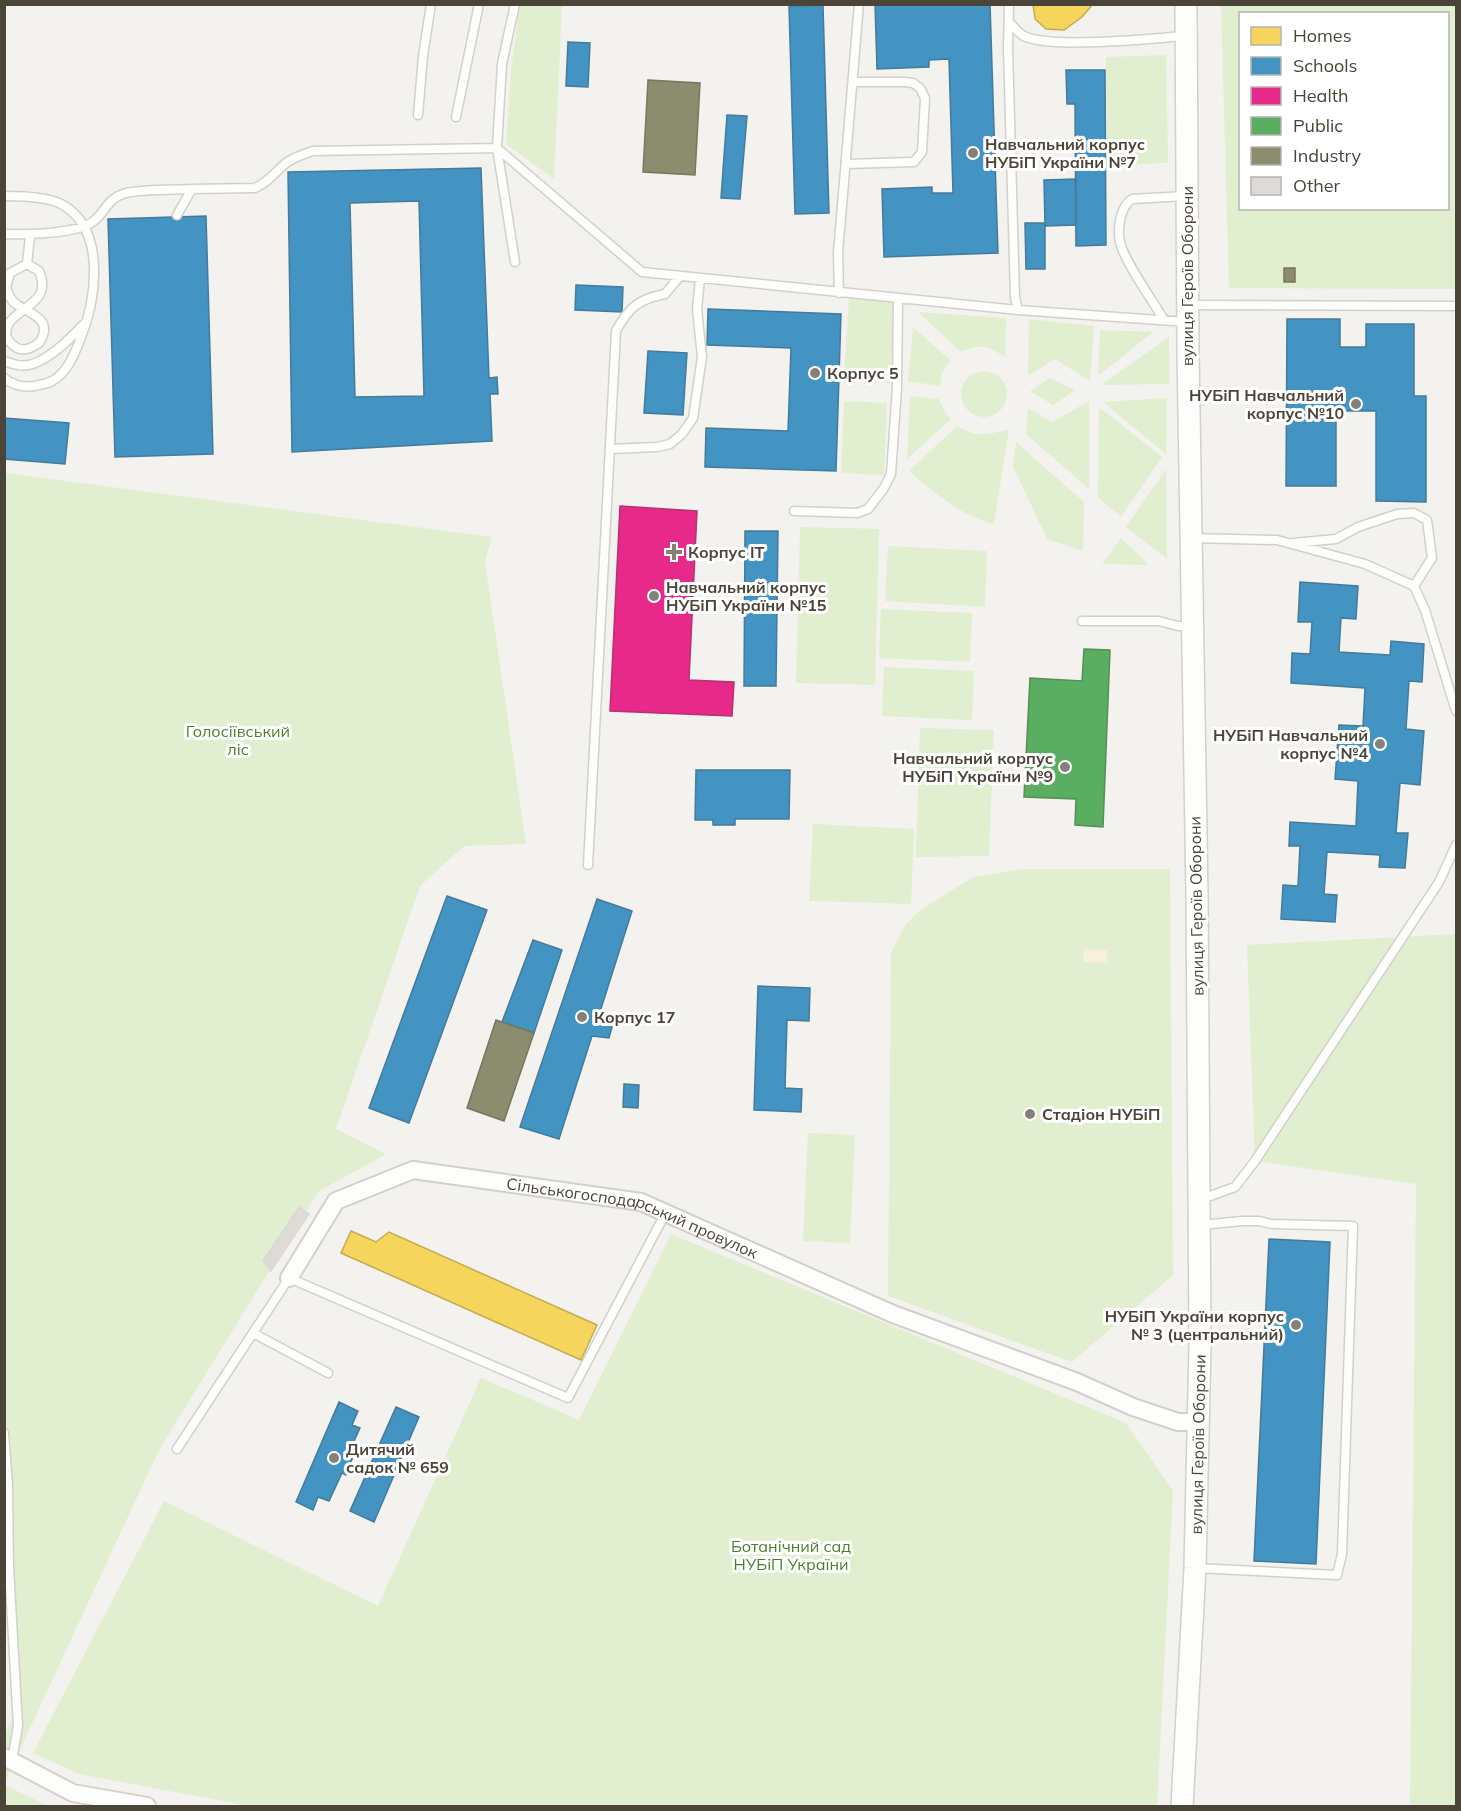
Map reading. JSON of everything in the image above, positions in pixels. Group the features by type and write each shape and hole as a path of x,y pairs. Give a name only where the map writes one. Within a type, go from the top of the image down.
{"street":[{"name":"вулиця Героїв Оборони","path":"1182,1806 1195,1568 1200,1345 1186,4"},
{"name":"Сільськогосподарський провулок","path":"289,1278 336,1201 413,1170 641,1202 665,1215 893,1314 1077,1382 1133,1407 1178,1422 1198,1422"},
{"path":"8,1758 73,1793 147,1806"}],"lane":[{"path":"418,115 423,56 431,4"},
{"path":"456,117 479,4"},
{"path":"515,4 502,64 497,148 515,262"},
{"path":"839,293 838,253 859,4"},
{"path":"1009,4 1008,48 1015,297 1018,310"},
{"path":"1009,22 1023,36 1039,41 1074,43 1186,36"},
{"path":"846,164 914,162 922,152 925,98 920,88 904,82 853,82"},
{"path":"4,234 30,236 84,227 96,220 105,206 114,198 127,193 255,188 264,184 285,164 313,151 497,148 642,272 898,299 1164,320 1188,314 1456,306"},
{"path":"177,214 192,189"},
{"path":"4,196 62,204 84,227 92,246 94,265 94,293 88,320 74,355 65,370 51,382 32,386 13,385 4,378"},
{"path":"1164,320 1128,261 1120,243 1119,228 1124,208 1132,199 1187,196"},
{"path":"27,264 30,236"},
{"path":"27,264 10,273 6,286 16,305 25,308 41,320 44,329 39,343 27,350 17,348 9,341 6,334 10,318 25,308 35,303 42,291 39,271 27,264"},
{"path":"588,865 616,331 624,317 636,305 647,297 665,294 680,276"},
{"path":"610,449 657,447 670,444 682,435 693,418 702,357 698,309 700,279"},
{"path":"794,511 857,513 868,509 884,488 891,474 897,388 898,299"},
{"path":"4,361 20,366 43,360 67,343 88,320"},
{"path":"1287,543 1336,539 1358,527 1380,519 1397,514 1414,513 1427,520 1432,558 1414,586"},
{"path":"1191,538 1277,540 1365,564 1414,586 1429,621 1456,711"},
{"path":"1082,621 1159,621 1178,626 1192,626"},
{"path":"1199,1200 1235,1186 1255,1161 1438,882 1456,845"},
{"path":"289,1278 568,1398 665,1215"},
{"path":"1195,1568 1337,1575 1342,1554 1353,1226 1272,1224 1259,1221 1199,1226"},
{"name":"Сільськогосподарський провулок","path":"177,1449 289,1278"},
{"path":"253,1333 328,1374"},
{"path":"4,1432 18,1726 8,1758"}],"green space":[{"path":"520,5 562,5 554,179 506,144 511,71"},
{"path":"1221,5 1456,5 1456,289 1229,288"},
{"path":"1166,55 1168,163 1107,165 1106,57"},
{"path":"849,298 895,301 890,383 844,380"},
{"path":"918,312 1006,318 1005,357 984,347 961,352"},
{"path":"1029,319 1094,326 1090,381 1055,359 1028,376"},
{"path":"913,327 951,361 942,372 940,386 908,381"},
{"path":"1100,330 1153,332 1098,376"},
{"path":"1169,337 1169,384 1101,385"},
{"path":"984,371 1000,378 1007,394 1000,410 984,417 968,410 961,394 968,378"},
{"path":"1050,378 1075,390 1053,405 1030,391"},
{"path":"910,396 939,399 944,411 951,419 907,459"},
{"path":"1167,398 1166,454 1103,402"},
{"path":"844,401 887,403 884,475 841,473"},
{"path":"1089,401 1089,489 1026,434 1028,408 1052,422"},
{"path":"1099,407 1162,457 1121,517 1098,497"},
{"path":"957,426 976,434 1009,429 994,524 959,510 909,471"},
{"path":"1016,442 1084,502 1083,551 1047,539 1013,466"},
{"path":"1166,469 1167,559 1126,527"},
{"name":"Голосіївський ліс","path":"5,473 492,537 485,562 526,844 464,846 420,886 336,1129 386,1154 318,1192 159,1450 5,1782 5,1734 15,1712 6,1602 4,1601"},
{"path":"800,527 879,529 875,685 796,683"},
{"path":"1121,538 1149,565 1102,564"},
{"path":"888,546 987,551 985,607 885,601"},
{"path":"881,609 972,613 970,662 879,658"},
{"path":"884,667 974,671 972,720 882,716"},
{"path":"920,728 994,730 989,856 916,857"},
{"path":"813,824 914,829 911,904 809,901"},
{"name":"Стадіон НУБіП","path":"1022,869 1170,869 1173,1275 1072,1362 888,1296 891,953 906,924 919,911 973,877"},
{"path":"1456,934 1456,1806 1410,1806 1416,1184 1255,1161 1247,945"},
{"path":"808,1133 855,1135 850,1243 803,1241"},
{"name":"Ботанічний сад НУБіП України","path":"671,1234 1126,1423 1173,1491 1157,1806 249,1806 79,1774 33,1753 164,1501 378,1606 481,1378 579,1420"},
{"path":"5,1785 48,1806 5,1806"}],"sand":[{"path":"1084,949 1107,950 1107,963 1083,962"}],"building: Homes":[{"path":"1033,4 1093,4 1082,17 1064,30 1046,29 1035,19"},
{"path":"351,1231 376,1242 389,1232 597,1325 581,1360 341,1253"}],"building: Schools":[{"name":"Навчальний корпус НУБіП України №7","path":"875,4 990,4 998,253 884,257 882,189 932,187 932,193 953,193 949,59 929,60 929,67 877,69"},
{"path":"823,5 829,213 795,214 789,6"},
{"path":"568,42 590,43 588,87 566,86"},
{"path":"1066,70 1105,70 1106,245 1076,246 1075,104 1067,104"},
{"path":"727,115 747,116 740,199 721,198"},
{"path":"481,168 489,378 497,377 498,394 490,394 492,441 292,452 288,172","holes":["419,201 424,396 355,397 350,203"]},
{"path":"1076,179 1076,225 1045,226 1044,180"},
{"path":"206,216 213,454 115,457 108,219"},
{"path":"1025,223 1045,223 1045,269 1026,269"},
{"path":"576,285 623,287 622,312 575,310"},
{"name":"Корпус 5","path":"708,309 841,314 836,471 705,467 706,428 788,431 791,348 707,345"},
{"name":"НУБіП Навчальний корпус №10","path":"1287,319 1340,319 1340,347 1366,347 1366,324 1414,324 1414,396 1426,396 1426,502 1376,501 1376,411 1336,411 1336,486 1286,486"},
{"path":"648,351 687,353 683,415 644,413"},
{"path":"4,418 69,423 65,464 4,459"},
{"path":"745,531 778,531 776,686 744,686"},
{"name":"НУБіП Навчальний корпус №4","path":"1300,582 1358,586 1356,619 1341,618 1339,652 1390,655 1391,641 1424,644 1422,682 1409,681 1406,729 1424,731 1420,785 1400,783 1396,833 1408,833 1405,868 1379,867 1380,855 1327,852 1324,894 1337,895 1335,922 1281,919 1283,885 1298,886 1300,846 1289,846 1290,822 1356,826 1358,781 1335,779 1339,725 1363,726 1365,688 1291,683 1292,653 1310,654 1312,622 1298,622"},
{"path":"696,770 790,770 789,819 735,819 735,825 713,825 713,820 695,820"},
{"path":"447,896 487,910 409,1123 369,1108"},
{"name":"Корпус 17","path":"597,899 632,911 599,1015 614,1020 609,1038 592,1036 559,1139 520,1127"},
{"path":"533,940 562,950 534,1033 502,1022"},
{"path":"758,986 810,988 809,1021 787,1020 785,1088 802,1089 801,1112 754,1110"},
{"path":"624,1084 639,1085 638,1108 623,1107"},
{"name":"НУБіП України корпус № 3 (центральний)","path":"1269,1239 1330,1242 1316,1564 1254,1561"},
{"path":"339,1402 358,1411 352,1425 360,1428 349,1452 354,1454 346,1475 342,1473 329,1501 318,1497 313,1510 296,1502"},
{"path":"396,1407 419,1417 374,1522 350,1511"}],"building: Health":[{"name":"Навчальний корпус НУБіП України №15","path":"620,506 697,511 689,680 734,682 732,716 610,711"}],"building: Public":[{"name":"Навчальний корпус НУБіП України №9","path":"1084,649 1110,650 1103,827 1075,825 1076,799 1024,797 1030,678 1082,681"}],"building: Industry":[{"path":"648,80 700,83 695,175 643,172"},
{"path":"1284,268 1295,268 1295,282 1284,282"},
{"path":"496,1020 534,1033 504,1121 467,1108"}],"building: Other":[{"path":"299,1207 309,1214 271,1271 263,1261"}],"place":[{"name":"Навчальний корпус НУБіП України №7","path":"973,153"},
{"name":"Корпус 5","path":"815,373"},
{"name":"НУБіП Навчальний корпус №10","path":"1356,404"},
{"name":"Корпус ІТ","path":"674,552"},
{"name":"Навчальний корпус НУБіП України №15","path":"654,596"},
{"name":"НУБіП Навчальний корпус №4","path":"1380,744"},
{"name":"Навчальний корпус НУБіП України №9","path":"1065,767"},
{"name":"Корпус 17","path":"582,1017"},
{"name":"Стадіон НУБіП","path":"1030,1114"},
{"name":"НУБіП України корпус № 3 (центральний)","path":"1296,1325"},
{"name":"Дитячий садок № 659","path":"334,1458"}]}
